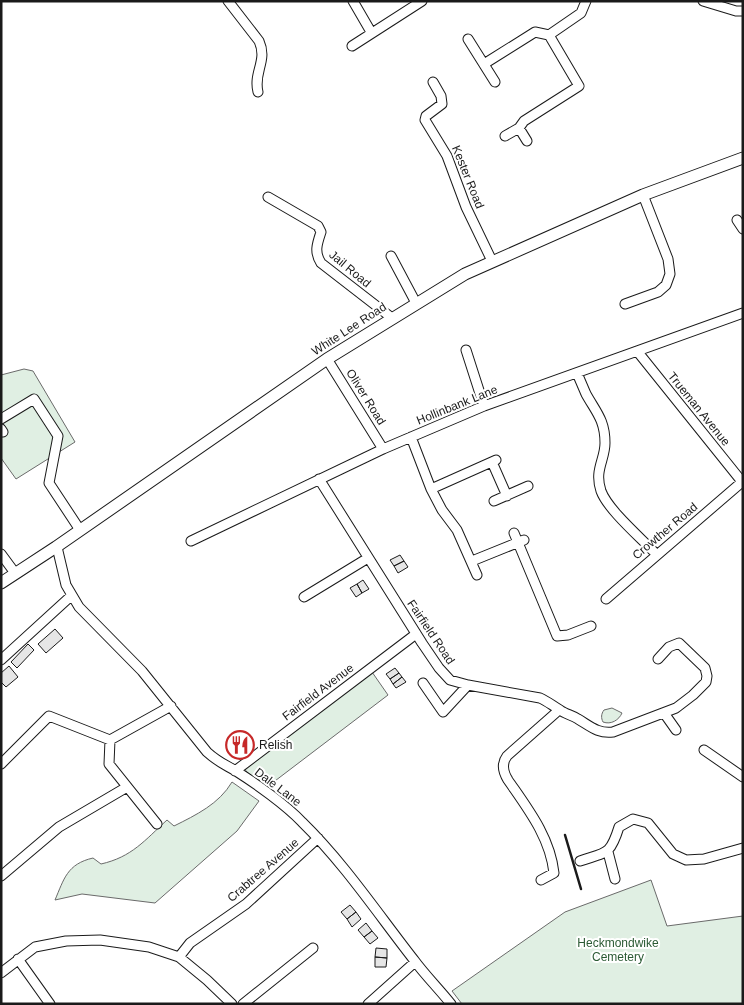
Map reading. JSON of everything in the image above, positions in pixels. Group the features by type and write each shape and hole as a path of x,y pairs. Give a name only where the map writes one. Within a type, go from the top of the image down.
{"main road":[{"name":"White Lee Road","path":"1,582 57,547 327,359 464,274 643,195 743,158"}],"street":[{"path":"228,1 259,40 262,48 263,59 256,82 258,92"},
{"path":"353,1 371,32"},
{"path":"352,46 371,32 422,1"},
{"path":"549,35 580,13 586,1"},
{"path":"704,1 736,11 743,11"},
{"path":"484,64 535,32 549,35 579,86 524,121 519,128 505,136"},
{"path":"468,39 495,82"},
{"name":"Kester Road","path":"433,82 441,96 442,104 426,116 425,120 447,156 466,207 492,261"},
{"path":"519,128 527,141"},
{"path":"625,304 658,292 666,285 670,274 668,259 643,195"},
{"name":"Jail Road","path":"268,197 318,226 321,232 317,253 321,262 392,318"},
{"path":"738,220 743,229"},
{"path":"391,256 416,303"},
{"name":"Hollinbank Lane","path":"190,541 383,449 484,406 743,313"},
{"path":"466,350 484,406"},
{"name":"Trueman Avenue","path":"637,351 742,483"},
{"name":"Oliver Road","path":"327,359 383,449"},
{"path":"577,373 587,395 597,409 604,427 606,444 598,477 602,492 610,505 656,554"},
{"path":"1,419 34,399 58,436 49,483 80,530"},
{"path":"411,437 431,489 442,510 457,530 477,575"},
{"path":"431,489 494,461 507,496"},
{"name":"Fairfield Road","path":"319,479 438,668 450,680 540,698 577,718 589,727 606,733 621,730 676,708 706,682 705,668 679,643 669,647 658,659"},
{"name":"Crowther Road","path":"606,599 656,554 742,483"},
{"path":"494,501 528,486"},
{"path":"472,561 519,538 557,636 568,635 592,626"},
{"name":"Dale Lane","path":"57,547 66,585 79,608 142,671 207,752 219,763 235,770 301,820 318,838 366,896 415,962 451,1004"},
{"path":"1,554 15,574"},
{"path":"304,597 368,558"},
{"path":"1,660 71,596"},
{"name":"Fairfield Avenue","path":"235,770 416,634"},
{"path":"424,683 443,712 468,685"},
{"path":"110,740 171,706"},
{"path":"541,880 554,873 552,859 537,821 504,774 503,766 507,756 560,710"},
{"path":"664,713 676,730"},
{"path":"1,764 49,716 110,740"},
{"path":"110,740 109,764 157,824"},
{"path":"704,750 743,777"},
{"path":"1,876 59,827 127,787"},
{"path":"615,880 608,852 618,827 633,819 648,823 673,854 686,860 704,859 743,848"},
{"name":"Crabtree Avenue","path":"178,957 190,943 246,904 318,838"},
{"path":"580,861 608,852"},
{"path":"1,973 35,947 66,941 100,940 149,947 178,957 207,980 232,1004"},
{"path":"243,1004 313,948"},
{"path":"18,959 50,1004"},
{"path":"368,1004 415,962"}],"green space":[{"path":"24,369 33,371 75,442 16,479 1,458 1,375"},
{"path":"372,672 388,695 267,787 247,773 245,769"},
{"path":"612,708 622,713 621,716 612,722 603,722 604,710"},
{"path":"232,782 259,801 237,831 155,903 82,894 55,900 68,873 77,864 93,858 101,864 121,857 145,841 167,820 174,826 191,818 214,803"},
{"name":"Heckmondwike Cemetery","path":"651,880 667,926 743,916 743,1004 462,1004 452,991 565,912"}],"building":[{"path":"400,555 404,561 394,566 390,560"},
{"path":"404,561 408,567 398,573 394,566"},
{"path":"363,580 369,589 362,593 357,584"},
{"path":"357,584 362,593 356,597 350,588"},
{"path":"55,629 63,638 46,653 38,644"},
{"path":"28,644 34,650 17,668 11,662"},
{"path":"9,666 18,677 6,687 1,682 1,673"},
{"path":"395,668 399,673 390,679 386,674"},
{"path":"399,673 402,677 393,684 390,679"},
{"path":"402,677 406,682 396,688 393,684"},
{"path":"350,905 356,912 347,919 341,912"},
{"path":"356,912 361,919 352,927 347,919"},
{"path":"366,923 372,931 364,937 358,930"},
{"path":"372,931 378,938 370,944 364,937"},
{"path":"376,948 387,949 387,958 375,957"},
{"path":"375,957 387,958 386,967 375,967"}],"wall":[{"path":"565,835 581,889"}],"place":[{"name":"Relish","path":"240,745"}]}
